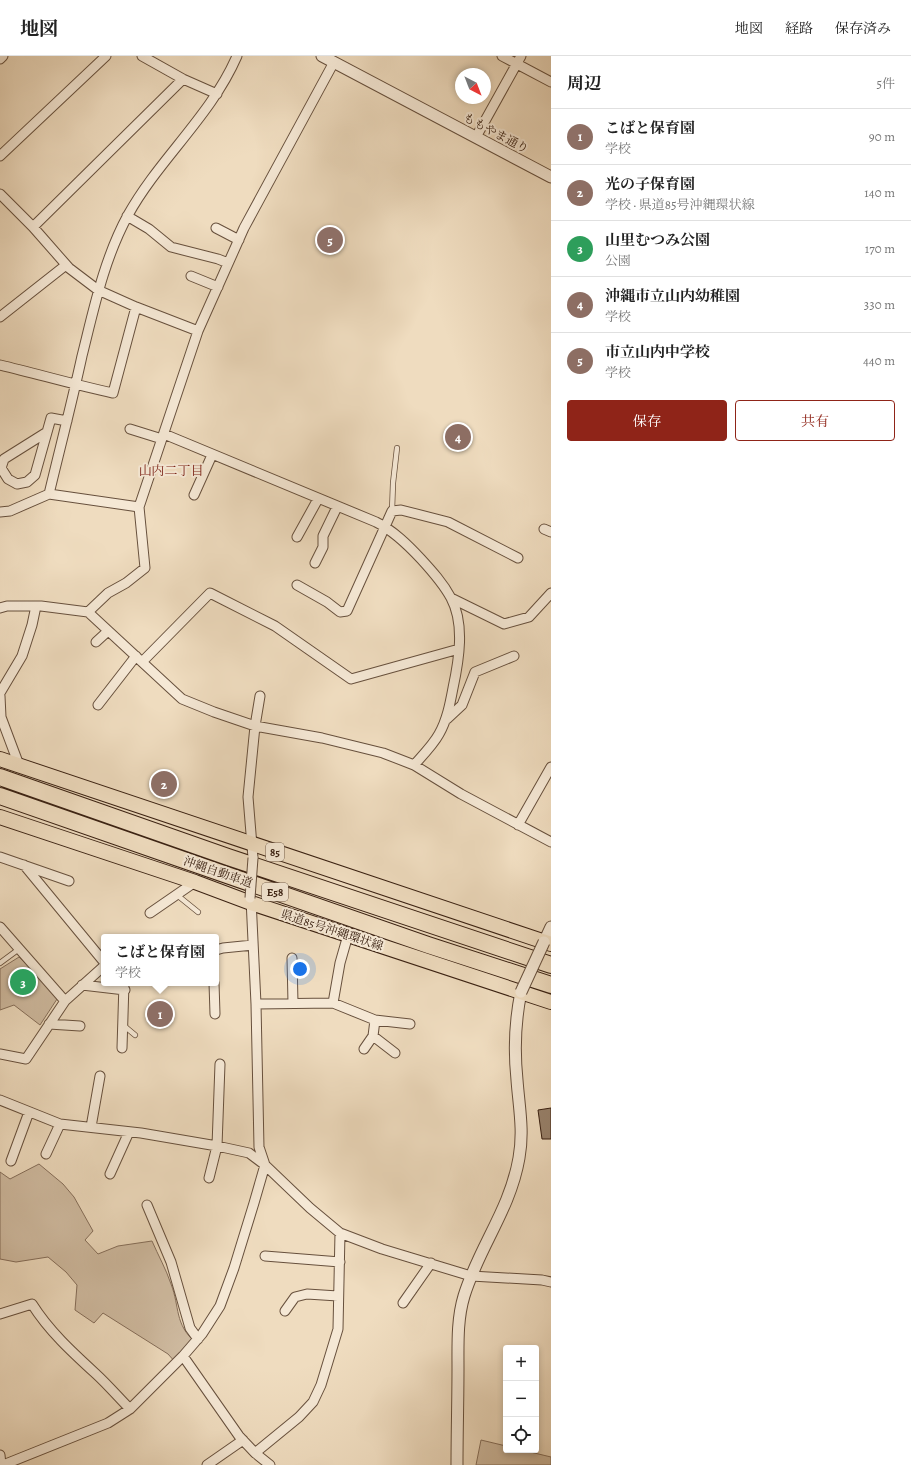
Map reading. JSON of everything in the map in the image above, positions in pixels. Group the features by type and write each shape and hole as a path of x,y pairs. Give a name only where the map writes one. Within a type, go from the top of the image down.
{"highway":[{"name":"沖縄自動車道","path":"0,777 228,857 551,965"},
{"name":"沖縄自動車道","path":"0,796 421,942 551,985"}],"main road":[{"name":"85","path":"0,759 547,943"},
{"name":"県道85号沖縄環状線","path":"0,817 251,900 348,935 551,1002"}],"street":[{"path":"0,59 3,56"},
{"path":"0,156 106,56"},
{"path":"142,56 183,79 217,94"},
{"path":"49,494 98,290 127,216 137,199 177,144 217,94 237,56"},
{"name":"ももやま通り","path":"322,56 551,177"},
{"path":"502,56 519,60 551,82"},
{"path":"476,138 519,60"},
{"path":"88,612 108,593 126,583 145,568 139,507 198,331 239,240 334,62"},
{"path":"33,227 183,79"},
{"path":"0,194 33,227 66,265 98,290 136,307 198,331"},
{"path":"127,216 149,229 171,247 228,263"},
{"path":"216,228 239,240"},
{"path":"0,317 66,265"},
{"path":"191,276 218,287"},
{"path":"0,365 113,393 136,307"},
{"path":"47,432 4,459 1,468 8,478 17,484 27,482 35,475 51,418 67,421"},
{"path":"130,429 163,437 212,455 385,526 401,539 441,582 451,598 456,610 459,626 458,668 446,720 438,736 414,765"},
{"path":"194,495 212,455"},
{"path":"0,512 10,511 49,494 139,507"},
{"path":"297,536 318,499"},
{"path":"315,564 323,546 324,536 337,507"},
{"path":"297,585 340,612 347,611 392,511 401,510 448,522 518,558"},
{"path":"98,705 139,659 210,593 276,626 351,679 459,649"},
{"path":"451,598 504,624 529,617 551,593"},
{"path":"1,604 7,606 36,606 88,612 182,699 255,726 350,744 383,753 414,765 461,794 551,842"},
{"path":"0,693 22,656 32,625 36,606"},
{"path":"96,642 108,631"},
{"path":"446,720 462,705 475,672 514,656"},
{"path":"0,696 1,717 19,765"},
{"path":"0,1455 2,1465 16,1462 108,1423 130,1409 198,1339 220,1306 234,1268 265,1165 259,1147 256,1004 251,900 252,844 248,797 255,726 260,696"},
{"path":"518,825 551,767"},
{"path":"0,857 69,881"},
{"path":"24,865 101,958"},
{"path":"150,914 195,882"},
{"path":"0,927 65,1001"},
{"path":"457,1465 459,1316 464,1295 471,1276 504,1208 516,1175 522,1126 515,1057 517,1008 521,992 547,943 551,927"},
{"path":"333,1003 340,963 348,935"},
{"path":"219,949 253,945"},
{"path":"292,958 292,1004"},
{"path":"0,1054 26,1059 65,1001 101,969"},
{"path":"82,985 101,985"},
{"path":"122,1048 124,986"},
{"path":"214,986 215,1014"},
{"path":"256,1004 333,1003 375,1020 410,1024"},
{"path":"364,1049 373,1036 375,1020"},
{"path":"49,1024 80,1026"},
{"path":"373,1036 395,1053"},
{"path":"209,1178 217,1146 220,1064"},
{"path":"91,1127 100,1076"},
{"path":"0,1100 60,1124 129,1132 217,1146 249,1153 265,1165 310,1208 340,1233 382,1249 471,1276 542,1280 551,1282"},
{"path":"11,1160 29,1112"},
{"path":"46,1154 60,1124"},
{"path":"110,1174 129,1132"},
{"path":"147,1205 171,1262 190,1328 198,1339"},
{"path":"255,1453 299,1417 313,1402 321,1385 338,1329 340,1233"},
{"path":"265,1256 340,1262"},
{"path":"403,1303 431,1263"},
{"path":"285,1310 295,1297 307,1294 338,1296"},
{"path":"0,1314 32,1304 44,1322 76,1357 96,1374 130,1409"},
{"path":"183,1356 243,1440 255,1453 270,1465"},
{"path":"207,1465 243,1440"}],"lane":[{"path":"392,511 397,448"},
{"path":"177,895 198,912"},
{"path":"0,963 20,949"},
{"path":"123,1025 135,1035"}],"shaded area":[{"path":"19,957 59,996 40,1025 14,1005 0,1010 0,969"},
{"path":"39,1164 63,1184 74,1197 93,1231 85,1240 98,1254 118,1246 152,1241 174,1292 184,1329 196,1343 176,1363 168,1354 103,1313 94,1323 75,1310 77,1285 66,1272 48,1257 16,1262 0,1259 0,1172 10,1179"},
{"path":"481,1440 503,1445 503,1453 534,1453 551,1457 551,1465 476,1465"}],"building":[{"path":"551,1108 551,1139 542,1139 538,1110"}],"place":[{"name":"市立山内中学校","path":"330,240"},
{"name":"沖縄市立山内幼稚園","path":"458,437"},
{"name":"光の子保育園","path":"164,784"},
{"name":"山里むつみ公園","path":"23,982"},
{"name":"こばと保育園","path":"160,1014"}],"district":[{"name":"山内二丁目","path":"171,470"}]}
